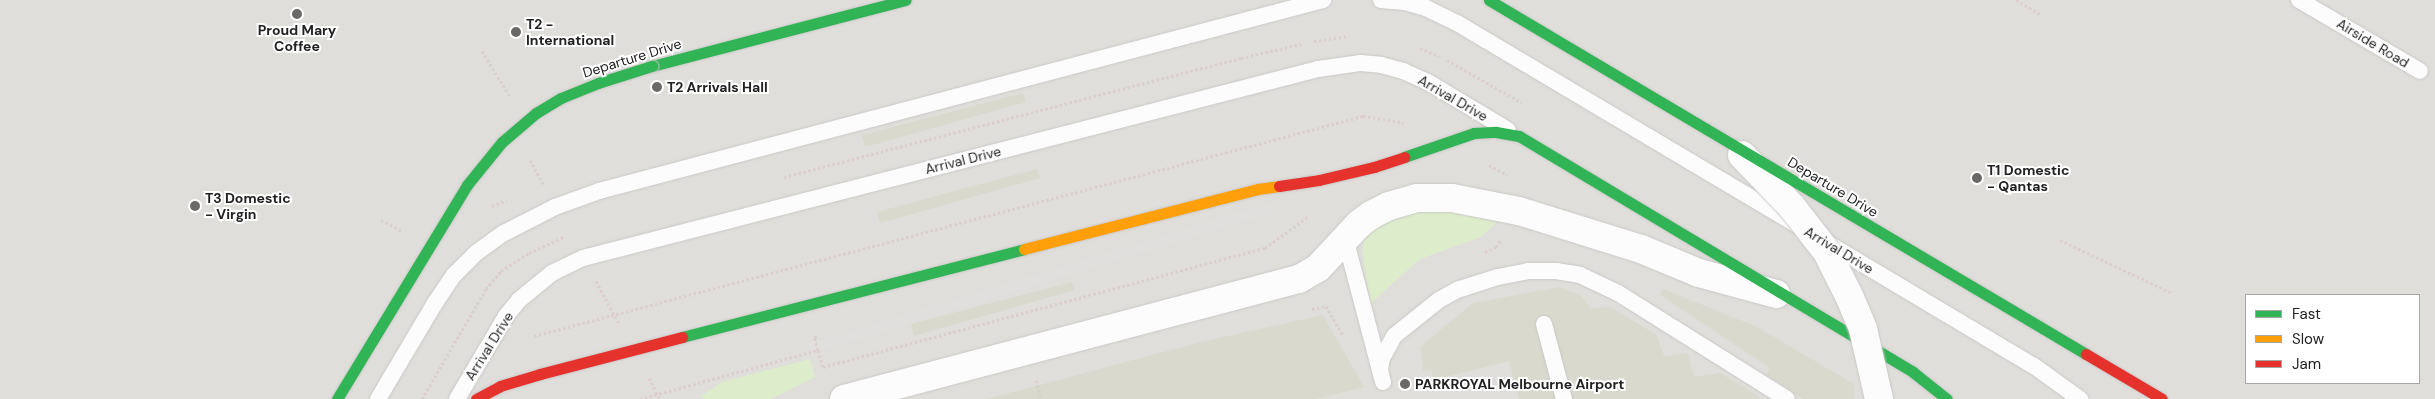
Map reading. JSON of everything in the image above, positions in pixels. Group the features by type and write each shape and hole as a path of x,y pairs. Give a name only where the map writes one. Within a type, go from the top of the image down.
{"street":[{"name":"Departure Drive","path":"337,399 466,185 502,142 525,122 561,98 620,75 906,0"},
{"name":"Departure Drive","path":"1489,0 2162,399"},
{"name":"Arrival Drive","path":"476,399 500,386 540,374 1258,189 1344,175 1374,167 1474,132 1496,132 1519,136 1913,372 1947,399"},
{"path":"1728,142 1792,207 1827,252 1863,329 1879,399"},
{"name":"Arrival Drive","path":"844,399 1299,279 1318,268 1364,220 1389,206 1417,198 1452,198 1519,211 1586,230 1642,249 1699,273 1788,297"}],"lane":[{"path":"378,399 435,303 454,275 476,253 504,233 555,207 599,191 1323,0"},
{"name":"Arrival Drive","path":"1381,0 1397,1 1426,8 1457,23 2034,366 2080,399"},
{"name":"Airside Road","path":"2299,0 2420,71"},
{"name":"Arrival Drive","path":"456,399 506,316 519,300 552,273 583,258 1309,71 1360,63 1381,65 1404,71 1428,82 1519,136"},
{"path":"1345,238 1381,376 1384,353 1394,336 1439,300 1457,290 1513,274 1556,271 1580,275 1618,293 1787,399"},
{"path":"1544,324 1564,399"}],"path":[{"path":"2016,0 2042,15"},
{"path":"482,51 525,122"},
{"path":"534,336 1363,116 1402,122 1410,154"},
{"path":"824,335 814,338 823,367 1256,251 1265,248 1309,216 1318,212"},
{"path":"1300,216 1309,216"},
{"path":"2060,240 2172,293"},
{"path":"640,399 818,350"},
{"path":"1036,379 1041,399"}],"shaded area":[{"path":"0,0 2435,0 2435,399 0,399"},
{"path":"1023,93 1026,102 865,147 862,135"},
{"path":"1037,169 1040,178 880,223 877,212"},
{"path":"1270,203 1273,213 811,354 808,344"},
{"path":"1072,282 1075,290 914,336 911,324"},
{"path":"1560,287 1580,295 1591,308 1610,307 1657,335 1664,357 1688,353 1694,377 1720,373 1757,395 1759,399 1519,399 1509,361 1434,380 1431,370 1423,372 1420,347 1473,303"},
{"path":"1663,289 1755,326 1854,384 1854,399 1803,399 1766,374 1770,368 1660,295"},
{"path":"1323,315 1364,387 1316,399 987,399 1201,342"}],"green space":[{"path":"1442,208 1500,219 1481,237 1420,259 1371,303 1363,260 1363,241 1375,225 1393,214"},
{"path":"810,359 815,377 771,399 705,399 701,396 722,382"}],"traffic: fast":[{"path":"652,66 906,0"},
{"path":"1489,0 2086,354"},
{"path":"337,399 467,185 502,142 536,113 561,98 598,83 652,66"},
{"path":"1404,157 1474,133 1496,132 1519,136 1913,372 1947,399"},
{"path":"682,337 1024,249"}],"traffic: slow":[{"path":"1024,249 1258,189 1279,186"}],"traffic: jam":[{"path":"1279,186 1319,180 1374,167 1404,157"},
{"path":"476,399 500,386 682,337"},
{"path":"2086,354 2162,399"}],"place":[{"name":"Proud Mary Coffee","path":"297,14"},
{"name":"T2 - International","path":"516,32"},
{"name":"T2 Arrivals Hall","path":"657,87"},
{"name":"T1 Domestic - Qantas","path":"1977,178"},
{"name":"T3 Domestic - Virgin","path":"195,206"},
{"name":"PARKROYAL Melbourne Airport","path":"1405,384"}]}
